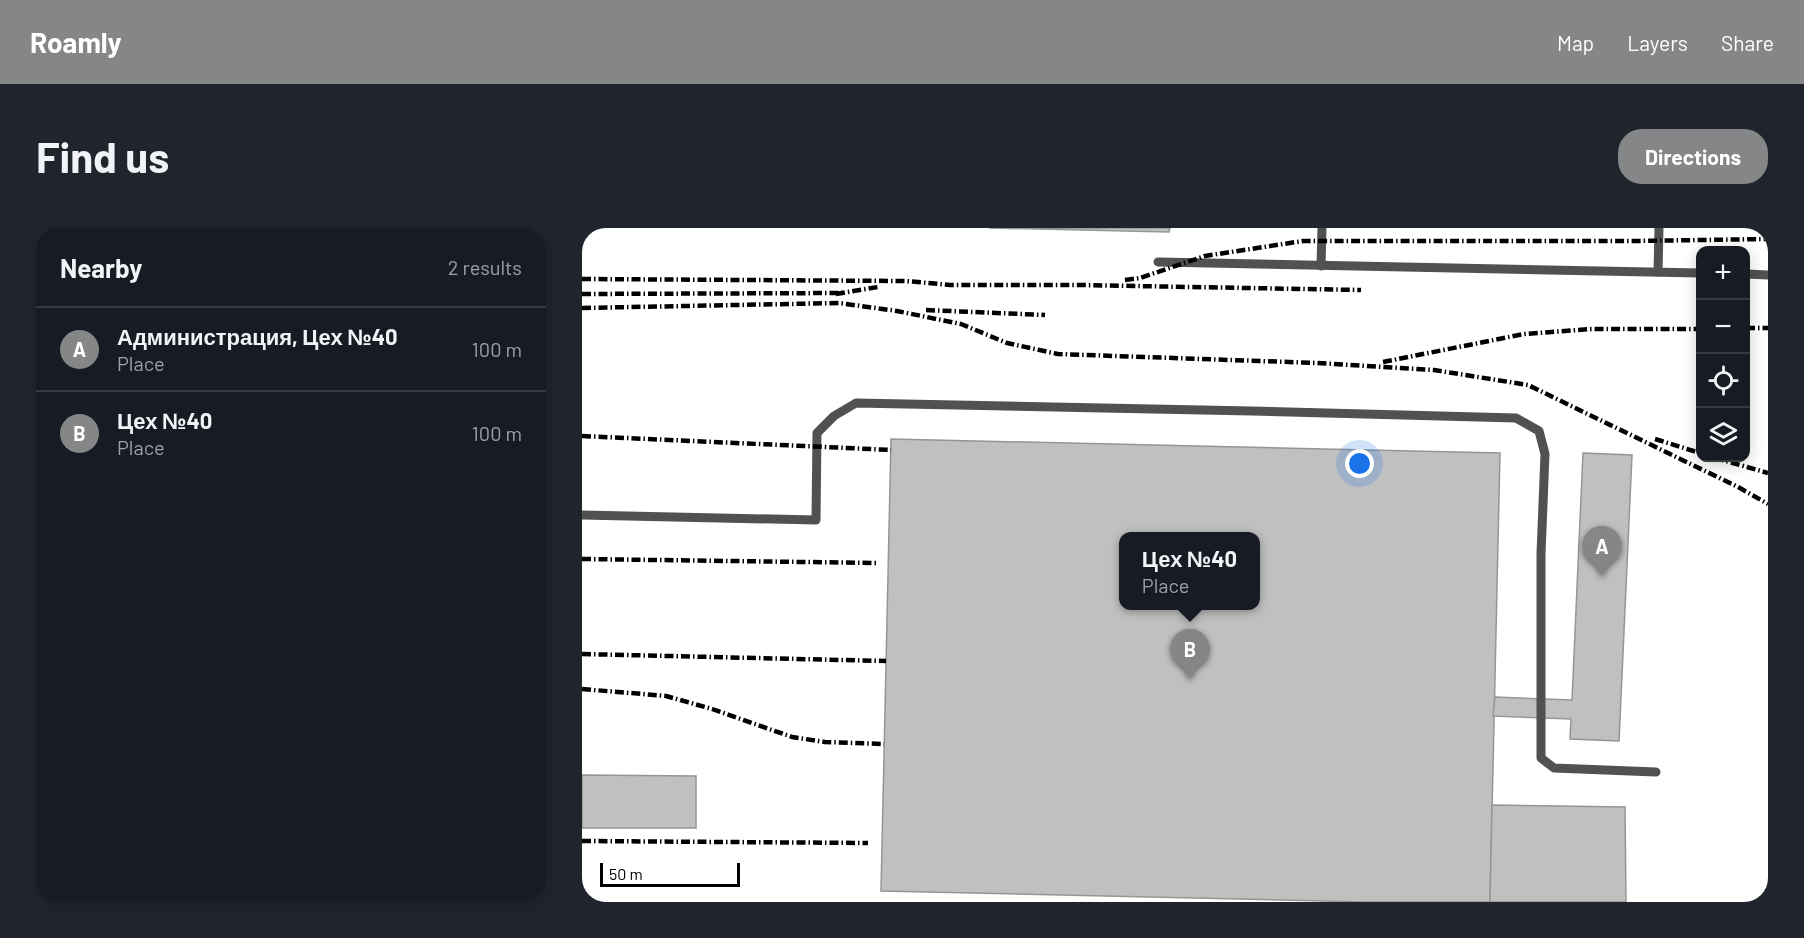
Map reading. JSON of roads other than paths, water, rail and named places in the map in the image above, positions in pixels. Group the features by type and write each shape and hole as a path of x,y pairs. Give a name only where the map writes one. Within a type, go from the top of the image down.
{"lane":[{"path":"1322,228 1322,266"},
{"path":"1658,272 1659,228"},
{"path":"1158,262 1696,273"},
{"path":"1750,274 1768,275"},
{"path":"582,515 816,520 817,433 834,416 856,403 1516,418 1539,431 1545,454 1541,554 1541,758 1554,768 1656,772"}],"railway":[{"path":"1125,280 1140,278 1205,256 1303,241 1768,239"},
{"path":"582,279 906,281 950,285 1361,290"},
{"path":"836,294 878,287"},
{"path":"582,294 843,293"},
{"path":"582,308 839,303 897,311 961,324 1007,343 1058,354 1317,363 1434,370 1528,385 1738,487 1768,504"},
{"path":"926,310 1045,315"},
{"path":"1750,328 1768,328"},
{"path":"1383,362 1524,334 1592,329 1696,329"},
{"path":"582,436 891,450"},
{"path":"1655,439 1696,452"},
{"path":"1729,462 1768,473"},
{"path":"582,559 879,563"},
{"path":"582,654 886,661"},
{"path":"582,689 666,696 712,709 792,737 825,742 884,744"},
{"path":"582,841 868,843"}],"place":[{"name":"Администрация, Цех №40","path":"1602,576"},
{"name":"Цех №40","path":"1190,679"}]}
